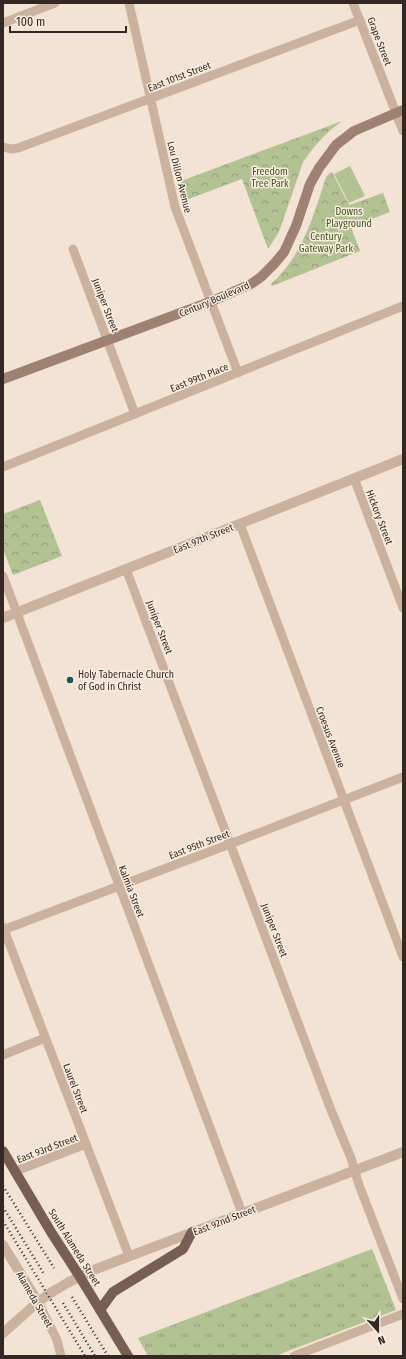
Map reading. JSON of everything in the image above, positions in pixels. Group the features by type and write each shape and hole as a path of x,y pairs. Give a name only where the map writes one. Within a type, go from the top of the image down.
{"main road":[{"name":"Century Boulevard","path":"3,379 210,302 251,284 261,277 284,252 310,184 319,168 336,145 354,131 399,111"},
{"name":"South Alameda Street","path":"3,1151 128,1356"},
{"path":"100,1310 113,1292 183,1249 192,1232"}],"street":[{"path":"3,23 55,3"},
{"name":"Lou Dillon Avenue","path":"129,3 175,207 238,373"},
{"name":"Grape Street","path":"353,3 399,111 403,131"},
{"name":"East 101st Street","path":"4,147 18,148 360,20"},
{"name":"Juniper Street","path":"73,249 135,414"},
{"name":"East 99th Place","path":"3,467 403,306"},
{"name":"East 97th Street","path":"3,618 403,459"},
{"name":"Hickory Street","path":"354,478 403,608"},
{"name":"Croesus Avenue","path":"240,524 403,957"},
{"name":"Juniper Street","path":"126,569 403,1299"},
{"name":"Kalmia Street","path":"3,576 242,1213"},
{"name":"East 95th Street","path":"3,929 403,777"},
{"name":"Laurel Street","path":"3,929 128,1256"},
{"path":"3,1055 45,1038"},
{"name":"East 93rd Street","path":"16,1171 86,1144"},
{"name":"East 92nd Street","path":"3,1333 38,1302 69,1282 96,1269 403,1152"},
{"name":"Alameda Street","path":"3,1245 38,1302 58,1340 62,1356"},
{"path":"294,1356 403,1314"}],"green space":[{"name":"Freedom Tree Park","path":"342,121 327,133 303,162 279,232 268,249 242,179 186,200 181,181"},
{"path":"350,166 365,196 349,203 334,174"},
{"name":"Century Gateway Park","path":"332,172 349,205 383,193 390,212 351,227 360,251 272,286 271,284 291,261 306,235 326,177"},
{"path":"40,500 62,556 13,575 3,549 3,514"},
{"path":"372,1249 396,1310 275,1356 148,1356 138,1338"}],"railway":[{"path":"3,1186 54,1268"},
{"path":"3,1207 44,1274"},
{"path":"3,1221 85,1356"},
{"path":"72,1297 108,1356"},
{"path":"63,1303 95,1356"}],"place":[{"name":"Holy Tabernacle Church of God in Christ","path":"70,680"}],"park label":[{"name":"Downs Playground","path":"349,216"}]}
